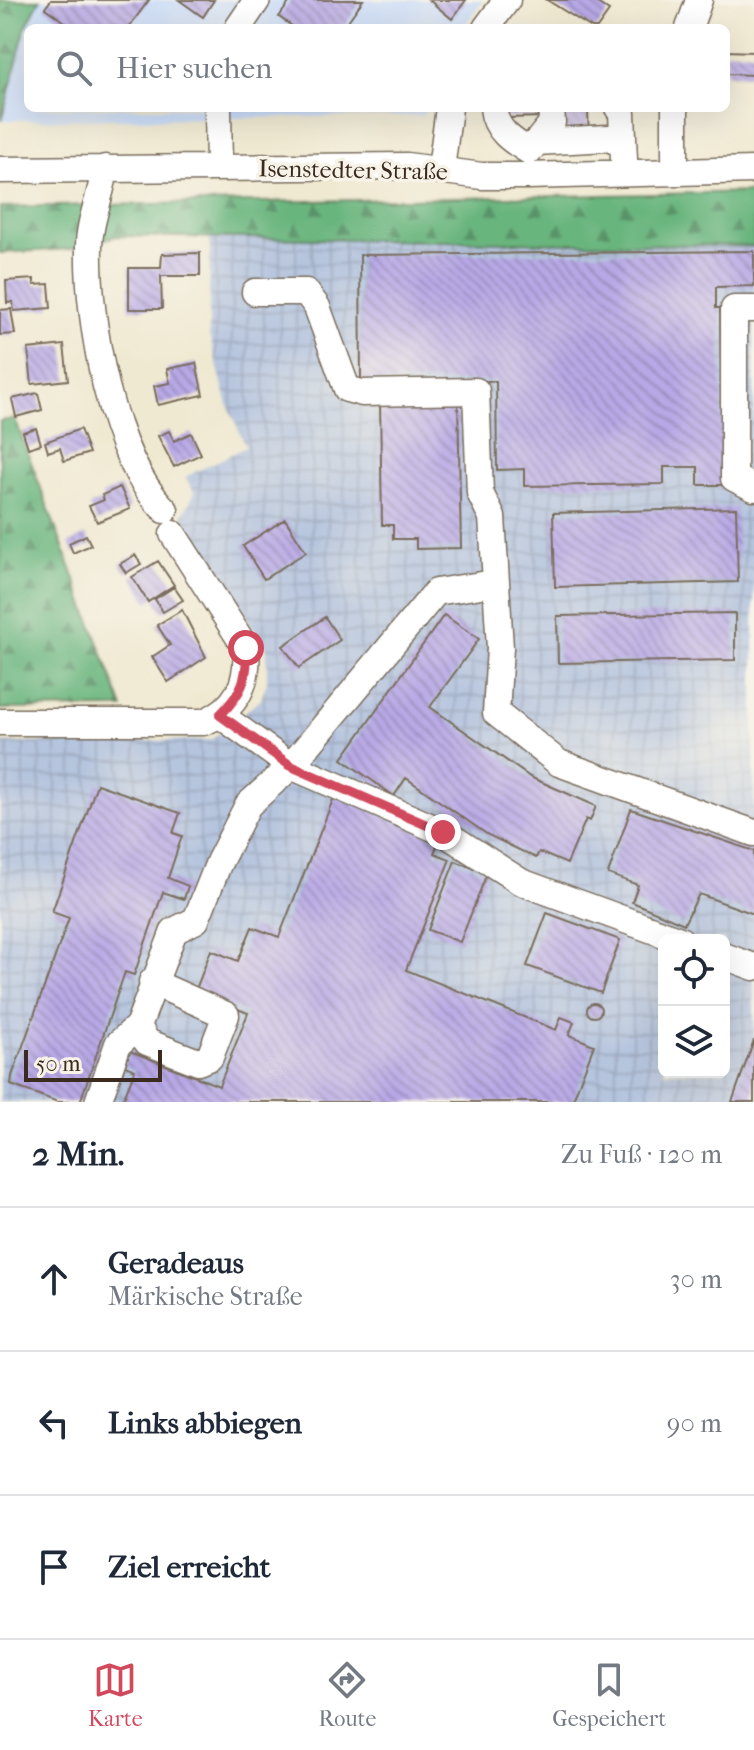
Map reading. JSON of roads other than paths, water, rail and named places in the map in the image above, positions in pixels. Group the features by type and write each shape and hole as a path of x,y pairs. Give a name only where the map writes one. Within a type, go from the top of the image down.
{"street":[{"path":"241,24 257,0"},
{"path":"489,24 507,0"},
{"path":"690,24 699,0"},
{"path":"218,112 219,167"},
{"path":"441,169 448,112"},
{"path":"493,112 494,119 507,136 539,140 608,138 621,127"},
{"path":"675,112 675,171"},
{"path":"621,127 625,175"},
{"name":"Isenstedter Straße","path":"0,170 219,167 441,169 482,176 539,140 625,175 754,170"},
{"path":"0,722 204,722 220,715 240,695 248,668 246,648 169,522 145,491 96,353 88,243 103,193 105,168"},
{"path":"255,292 306,292 317,307 347,389 362,393 476,391 480,493 492,517 500,648 496,713 559,763 754,833"},
{"path":"754,309 734,309 734,478 754,488"},
{"path":"98,1102 118,1044 138,1026 152,982 174,931 196,920 219,862 248,805 291,766 436,592 494,583"},
{"path":"220,715 291,766 443,832 521,882 664,934"},
{"path":"730,958 754,967"},
{"path":"138,1026 147,1042 198,1062 210,1057 226,1015 152,982"}]}
